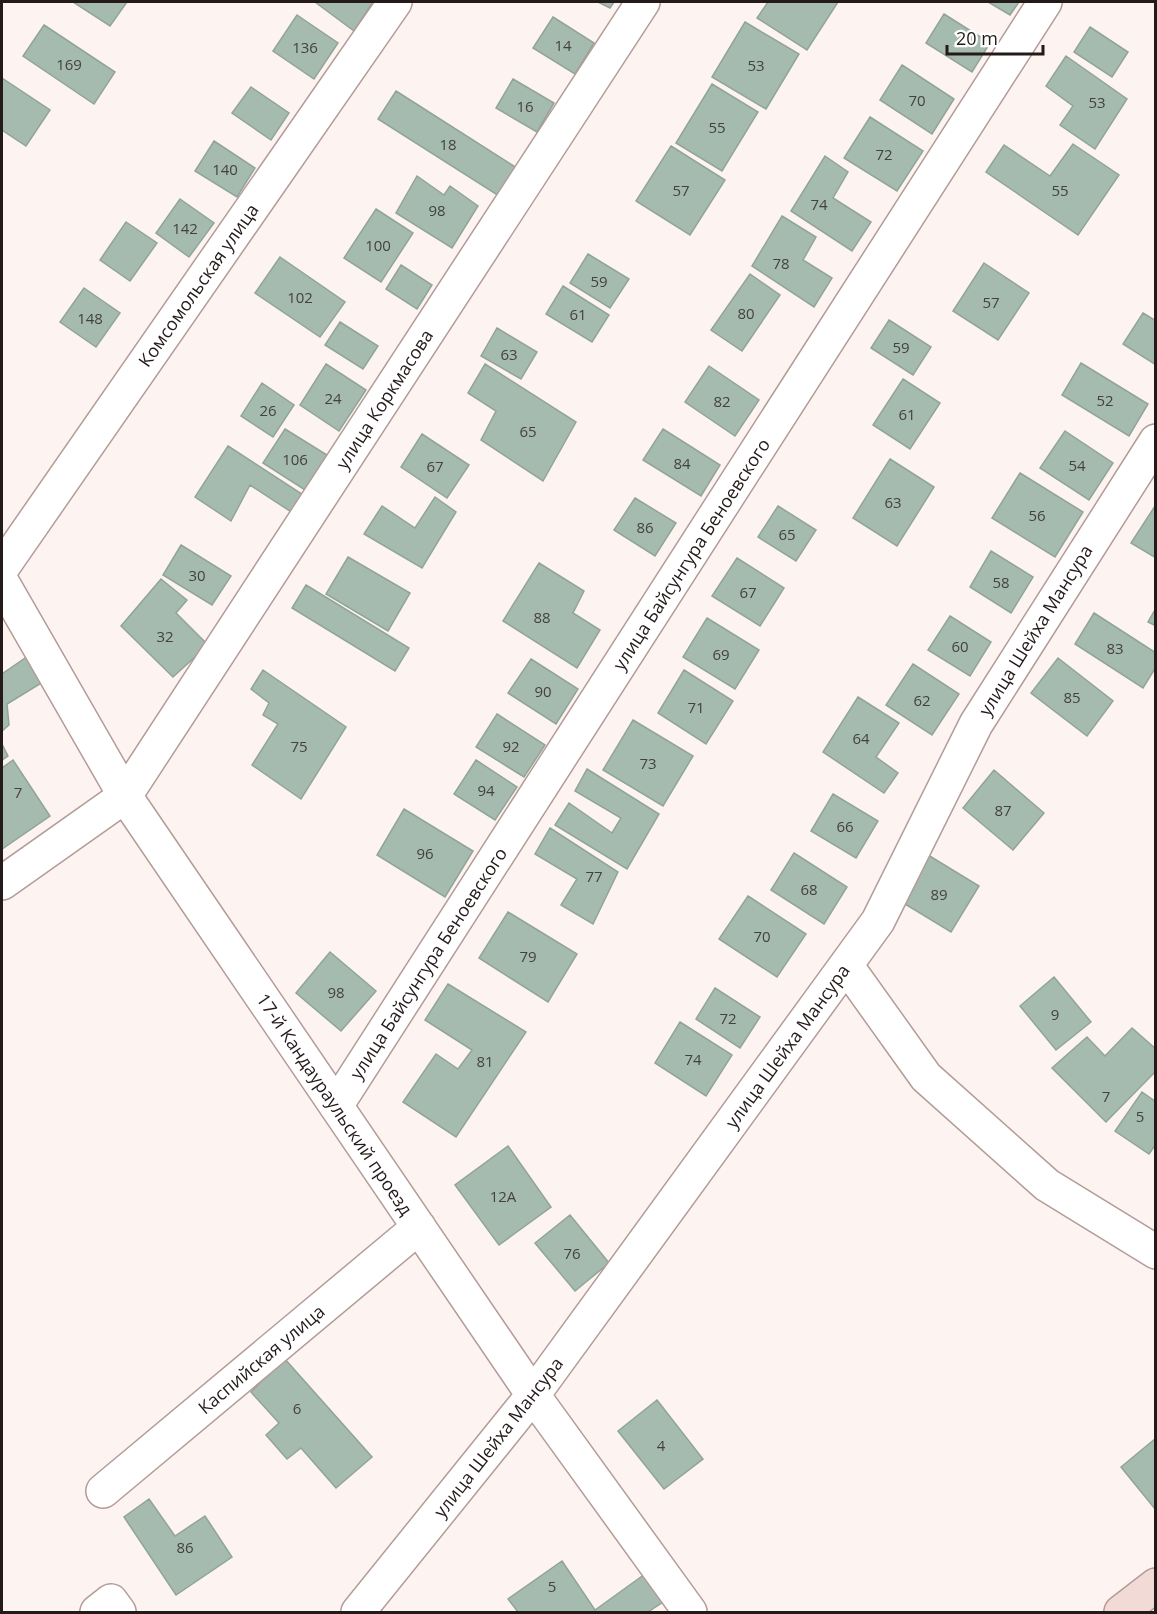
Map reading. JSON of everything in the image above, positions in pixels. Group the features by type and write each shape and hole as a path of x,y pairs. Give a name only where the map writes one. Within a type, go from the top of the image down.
{"street":[{"name":"Комсомольская улица","path":"2,568 395,2"},
{"name":"улица Коркмасова","path":"124,796 643,2"},
{"name":"улица Байсунгура Беноевского","path":"336,1106 1045,2"},
{"name":"улица Шейха Мансура","path":"358,1612 533,1395 878,921 976,724 1155,441"},
{"name":"17-й Кандаураульский проезд","path":"2,582 124,796 533,1395 690,1612"},
{"path":"2,883 124,796"},
{"path":"846,965 927,1077 1047,1185 1155,1252"},
{"name":"Каспийская улица","path":"104,1491 419,1227"},
{"path":"1121,1612 1155,1585"},
{"path":"97,1612 111,1601 119,1612"}],"building":[{"path":"73,2 127,2 110,26"},
{"path":"315,2 373,2 354,31"},
{"path":"598,2 614,2 610,8"},
{"path":"768,2 838,2 807,50 757,18"},
{"path":"988,2 1019,2 1010,15"},
{"path":"944,14 990,43 972,72 926,43"},
{"path":"297,15 338,43 314,79 273,51"},
{"path":"553,17 594,43 575,74 533,48"},
{"path":"745,22 799,54 766,109 712,77"},
{"path":"44,25 115,72 94,104 23,56"},
{"path":"1090,27 1128,52 1112,77 1074,52"},
{"path":"1066,56 1127,99 1095,149 1060,125 1073,106 1046,86"},
{"path":"902,65 954,99 932,134 880,100"},
{"path":"2,78 50,110 26,146 2,130"},
{"path":"513,79 554,103 537,132 496,108"},
{"path":"712,84 758,112 722,171 676,143"},
{"path":"251,87 289,113 271,140 232,113"},
{"path":"396,91 517,168 499,196 378,119"},
{"path":"870,117 923,151 897,191 844,158"},
{"path":"214,141 255,168 237,197 195,171"},
{"path":"1073,144 1119,175 1078,235 986,172 1004,145 1050,176"},
{"path":"671,146 725,180 690,235 636,201"},
{"path":"825,156 848,172 833,198 871,222 852,251 791,211"},
{"path":"417,176 444,195 450,186 478,206 452,248 396,213"},
{"path":"180,199 214,223 189,257 156,233"},
{"path":"376,209 413,233 381,282 344,258"},
{"path":"782,216 816,237 803,260 832,278 814,307 752,266"},
{"path":"126,222 157,243 130,281 100,260"},
{"path":"588,254 629,279 610,308 570,283"},
{"path":"280,257 345,302 320,337 255,293"},
{"path":"984,263 1029,293 998,340 953,311"},
{"path":"401,265 432,285 417,309 386,289"},
{"path":"750,274 780,295 742,351 711,330"},
{"path":"563,286 609,315 592,342 546,314"},
{"path":"84,288 120,313 96,347 60,322"},
{"path":"1143,313 1156,321 1156,365 1123,344"},
{"path":"889,320 931,347 913,375 871,348"},
{"path":"340,322 378,346 363,369 325,345"},
{"path":"497,328 537,352 521,379 481,356"},
{"path":"1081,363 1148,404 1129,436 1062,395"},
{"path":"326,364 366,390 339,431 300,405"},
{"path":"485,364 576,422 543,481 481,440 496,411 468,393"},
{"path":"709,366 759,400 735,436 685,402"},
{"path":"903,379 940,403 910,449 873,425"},
{"path":"262,383 294,405 273,437 241,416"},
{"path":"285,429 327,455 305,490 263,463"},
{"path":"663,429 720,465 701,496 643,460"},
{"path":"1065,431 1113,463 1089,500 1040,468"},
{"path":"422,434 469,465 447,498 401,467"},
{"path":"228,446 308,498 299,517 250,485 231,521 195,497"},
{"path":"890,459 934,487 897,546 853,518"},
{"path":"1020,473 1083,512 1055,557 992,518"},
{"path":"435,497 456,512 422,568 364,534 382,506 415,528"},
{"path":"635,498 676,523 655,556 614,530"},
{"path":"778,506 816,530 796,561 758,537"},
{"path":"1156,506 1156,558 1131,543"},
{"path":"181,545 231,576 212,605 163,575"},
{"path":"991,551 1033,577 1011,613 970,587"},
{"path":"348,557 410,593 388,631 326,594"},
{"path":"737,558 784,588 760,626 712,596"},
{"path":"539,563 584,591 573,613 600,630 577,668 503,621"},
{"path":"161,579 187,600 176,613 208,645 173,677 121,626"},
{"path":"306,585 409,648 395,671 292,608"},
{"path":"1156,608 1156,626 1148,622"},
{"path":"1094,613 1156,653 1156,667 1143,688 1075,644"},
{"path":"950,616 991,642 970,676 928,650"},
{"path":"707,618 759,650 735,689 683,657"},
{"path":"28,656 43,682 7,704 9,725 2,731 2,674"},
{"path":"1058,658 1113,701 1087,736 1031,693"},
{"path":"531,659 578,689 556,724 508,693"},
{"path":"913,664 959,694 932,735 886,705"},
{"path":"263,670 346,727 301,799 252,765 278,724 263,715 269,703 251,689"},
{"path":"684,670 733,701 706,744 658,713"},
{"path":"858,697 899,723 876,757 898,773 884,793 823,752"},
{"path":"497,714 545,745 524,777 476,747"},
{"path":"633,720 693,756 663,806 603,770"},
{"path":"2,744 8,756 2,760"},
{"path":"13,760 50,816 2,849 2,768"},
{"path":"476,760 517,787 495,820 454,794"},
{"path":"587,769 659,814 627,869 555,825 569,803 612,833 621,818 575,791"},
{"path":"994,770 1044,813 1013,850 963,808"},
{"path":"833,794 878,821 856,858 811,831"},
{"path":"404,809 473,851 445,897 377,855"},
{"path":"550,828 618,872 593,924 561,905 577,879 535,854"},
{"path":"794,853 847,887 824,924 771,890"},
{"path":"928,855 979,886 951,932 900,901"},
{"path":"748,896 806,934 777,977 719,939"},
{"path":"508,912 577,954 548,1002 479,958"},
{"path":"330,952 376,991 341,1031 296,993"},
{"path":"1054,977 1091,1022 1056,1050 1020,1006"},
{"path":"448,984 526,1032 456,1137 403,1102 436,1054 458,1069 472,1050 425,1020"},
{"path":"715,988 760,1017 740,1048 696,1019"},
{"path":"680,1022 732,1055 706,1096 655,1063"},
{"path":"1132,1028 1156,1049 1156,1071 1106,1122 1052,1068 1087,1037 1105,1056"},
{"path":"1142,1092 1156,1102 1156,1144 1149,1154 1115,1131"},
{"path":"508,1146 551,1207 499,1245 455,1185"},
{"path":"570,1215 609,1263 575,1291 535,1243"},
{"path":"284,1358 372,1457 336,1488 301,1448 287,1459 266,1435 279,1423 251,1392"},
{"path":"657,1400 703,1459 664,1489 618,1431"},
{"path":"1156,1438 1156,1508 1155,1509 1121,1467"},
{"path":"149,1499 175,1536 205,1516 232,1557 176,1595 124,1517"},
{"path":"562,1561 595,1610 645,1574 663,1602 648,1612 518,1612 508,1599"}]}
